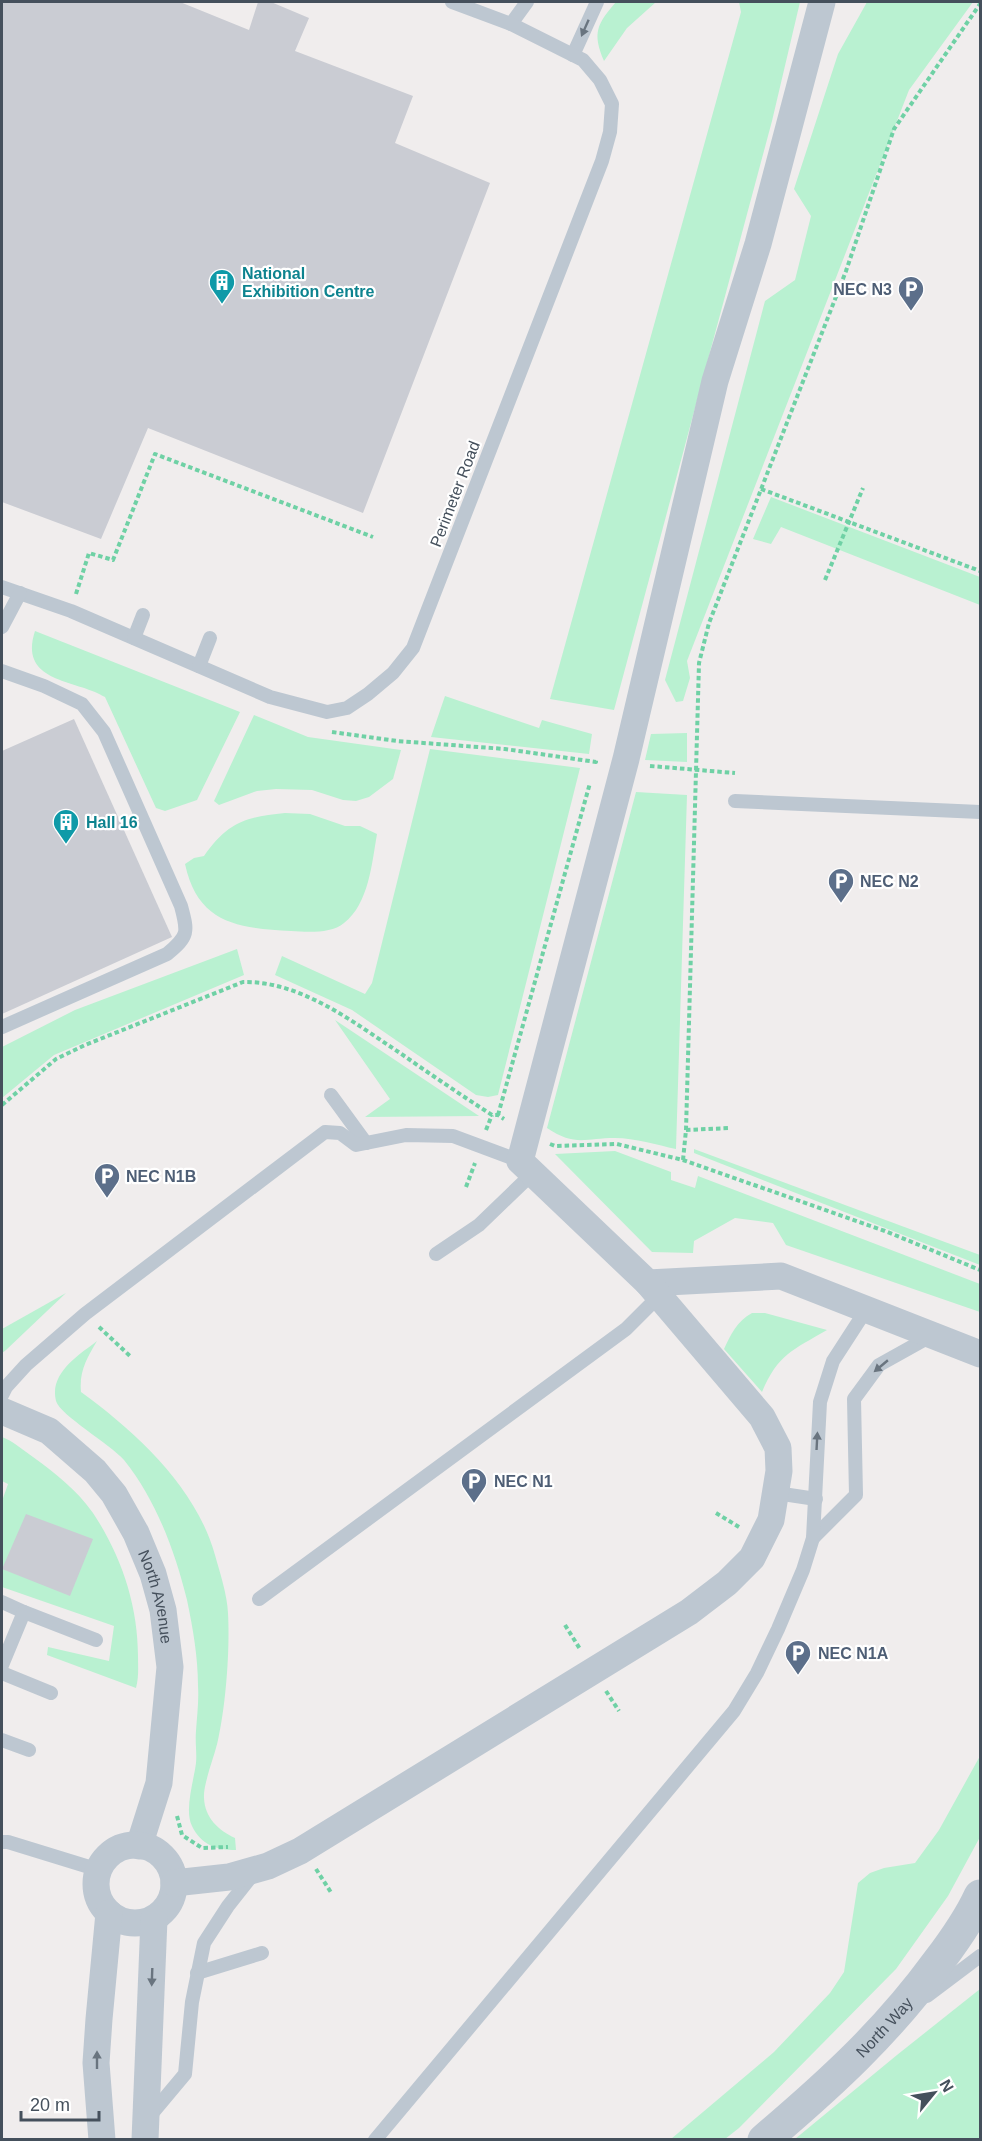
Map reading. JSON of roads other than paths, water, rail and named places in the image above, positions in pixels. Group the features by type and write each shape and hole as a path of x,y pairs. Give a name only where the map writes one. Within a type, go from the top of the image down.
{"street":[{"path":"174,1883 229,1876 257,1869 300,1851 699,1605 728,1583 752,1558 771,1520 779,1472 778,1448 762,1417 654,1289 526,1167 526,1134 626,759 715,381 758,244 822,2"},
{"path":"654,1289 781,1276 981,1354"},
{"name":"North Avenue","path":"2,1411 48,1431 95,1471 114,1494 136,1533 153,1574 164,1610 170,1667 159,1783 140,1846"},
{"path":"140,1846 153,1850 160,1854 169,1865 174,1883 172,1897 168,1906 154,1919 141,1923 129,1923 116,1919 101,1903 97,1893 99,1870 112,1853 124,1847 140,1846"},
{"name":"North Way","path":"764,2139 844,2069 890,2024 970,1919 981,1896"},
{"path":"102,2139 96,2063 109,1913"},
{"path":"146,2130 154,1919"}],"lane":[{"name":"Perimeter Road","path":"2,587 70,610 270,697 327,712 348,708 368,694 393,674 413,648 602,161 610,132 612,104 600,80 583,60 511,24 452,2"},
{"path":"511,24 527,2"},
{"path":"573,55 597,2"},
{"path":"2,627 20,593"},
{"path":"134,638 142,615"},
{"path":"199,666 210,638"},
{"path":"2,671 44,686 82,704 104,732 181,906 187,930 182,942 167,954 2,1027"},
{"path":"735,801 981,812"},
{"path":"331,1095 366,1143"},
{"path":"2,1395 6,1387 26,1365 86,1314 325,1132 340,1133 357,1145 406,1135 453,1136 526,1167 479,1225 436,1254"},
{"path":"259,1599 626,1329 654,1289"},
{"path":"375,2139 734,1712 757,1673 803,1570 813,1539 820,1402 833,1361 866,1310"},
{"path":"813,1539 856,1495 854,1399 879,1365 931,1336"},
{"path":"776,1493 816,1499"},
{"path":"2,1602 96,1641"},
{"path":"2,1665 24,1612"},
{"path":"2,1673 51,1693"},
{"path":"2,1740 29,1750"},
{"path":"2,1842 99,1870"},
{"path":"146,2130 185,2074 192,2002 204,1943 228,1906 257,1869"},
{"path":"197,1974 262,1953"},
{"path":"890,2024 981,1956"}],"place":[{"name":"National Exhibition Centre","path":"222,305"},
{"name":"NEC N3","path":"911,312"},
{"name":"Hall 16","path":"66,845"},
{"name":"NEC N2","path":"841,904"},
{"name":"NEC N1B","path":"107,1199"},
{"name":"NEC N1","path":"474,1504"},
{"name":"NEC N1A","path":"798,1676"}]}
